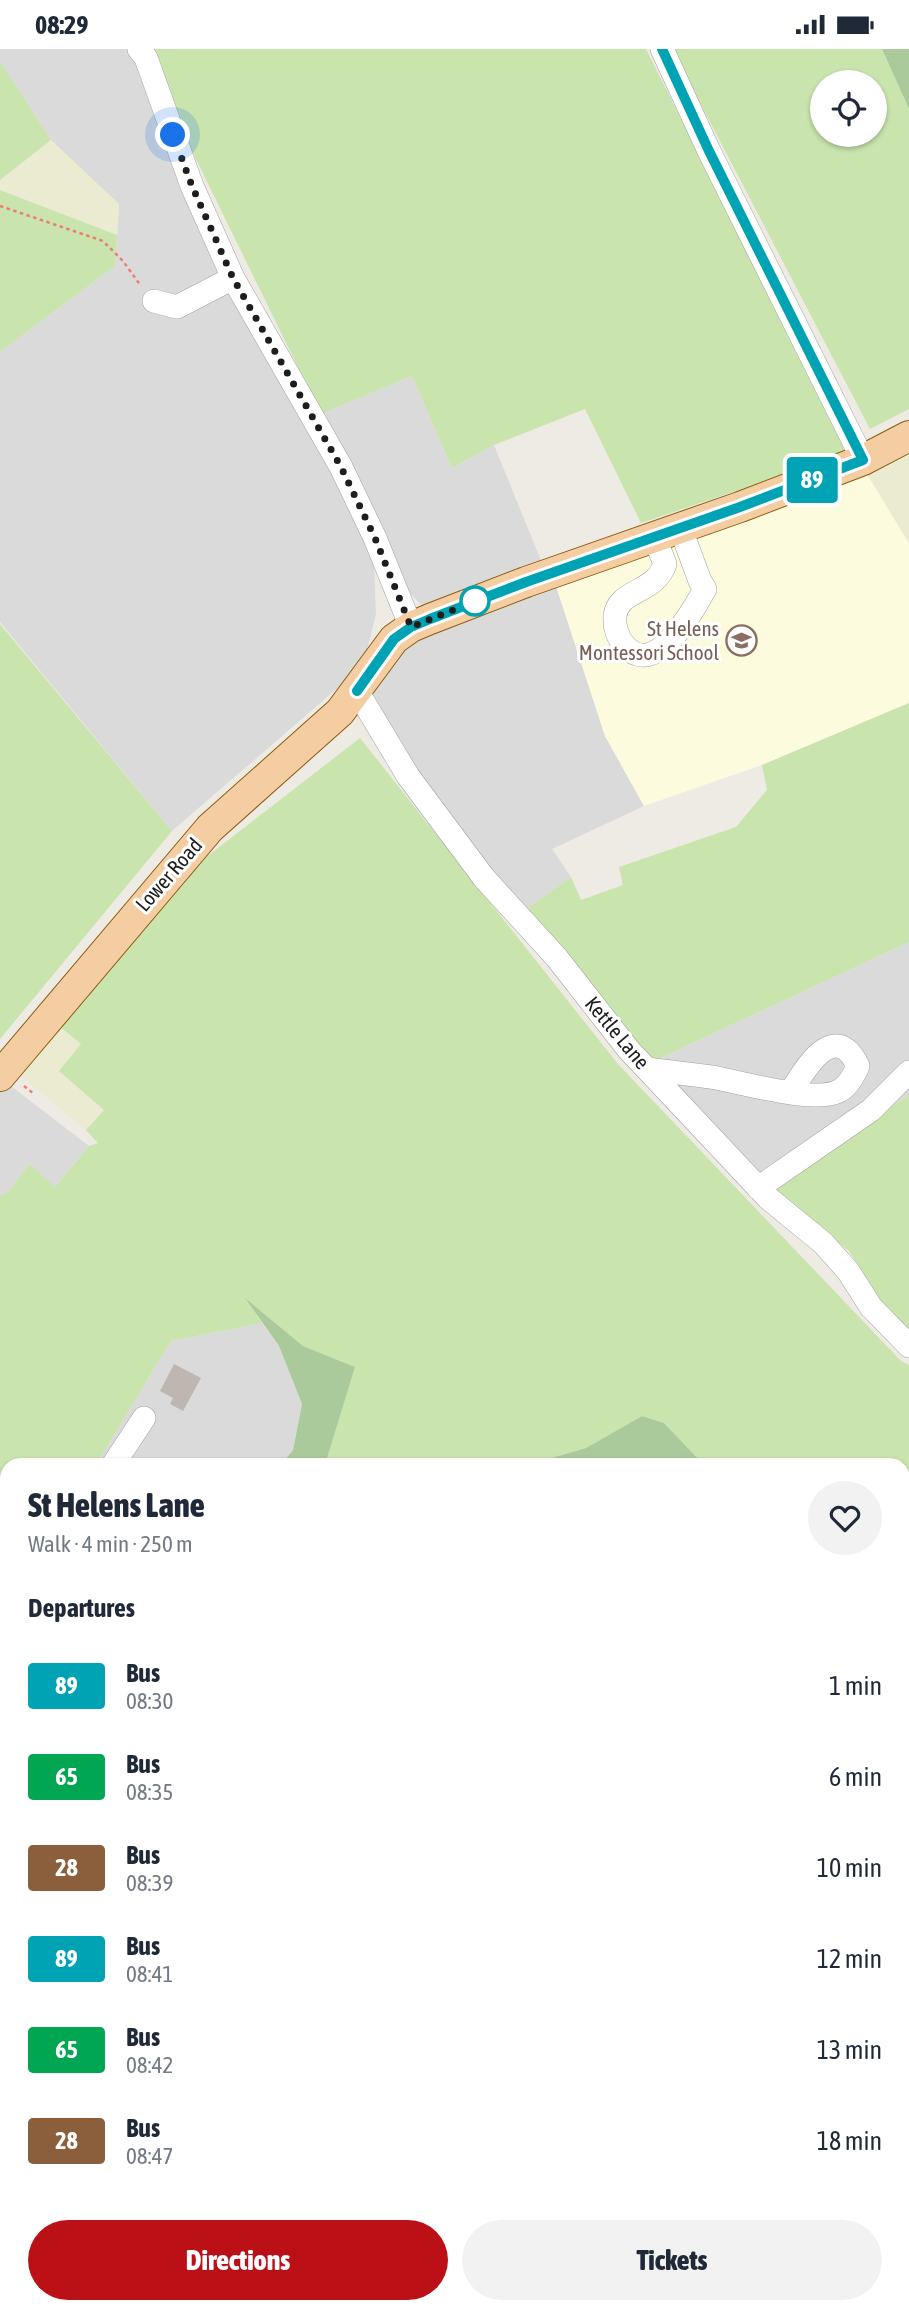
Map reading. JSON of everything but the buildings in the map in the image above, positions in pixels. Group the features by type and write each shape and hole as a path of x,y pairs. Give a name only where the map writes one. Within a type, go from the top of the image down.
{"main road":[{"path":"411,627 526,582 863,460 909,436"},
{"name":"Lower Road","path":"0,1076 210,828 340,712 394,639 411,627"}],"street":[{"path":"139,49 146,58 192,186 233,278 341,467 375,538 411,627"},
{"path":"662,49 709,151 863,460"},
{"path":"155,301 177,307 233,278"},
{"path":"667,532 705,589 679,633 664,647 648,655 639,655 629,651 621,642 616,631 615,618 622,601 651,585 662,572 667,532"},
{"name":"Kettle Lane","path":"357,691 408,776 484,878 557,958 628,1049 758,1188 823,1243 848,1271 871,1307 909,1346"},
{"path":"647,1069 712,1077 791,1092"},
{"path":"758,1188 871,1110 909,1072"},
{"path":"118,1458 144,1418"}],"path":[{"path":"0,206 103,241 155,301"}],"shaded area":[{"path":"0,49 134,49 359,519 374,565 376,614 366,654 341,685 172,831 0,622 0,352 115,266 119,205 51,140 0,61"},
{"path":"51,140 119,204 117,235 0,190 0,180"},
{"path":"412,376 452,468 494,445 542,563 423,607 410,593 321,414"},
{"path":"909,448 909,543 864,469"},
{"name":"St Helens Montessori School","path":"864,469 909,543 909,703 762,765 644,806 605,736 554,580"},
{"path":"554,580 605,736 644,806 552,849 571,877 525,910 479,864 375,706 373,682 402,644"},
{"path":"909,942 909,1095 765,1192 652,1062"},
{"path":"59,1026 81,1044 60,1071 105,1110 86,1130 16,1072"},
{"path":"7,1083 89,1146 54,1188 29,1164 9,1191 0,1196 0,1092"},
{"path":"262,1323 279,1346 302,1404 293,1450 287,1458 100,1458 171,1341"}],"green space":[{"path":"151,49 646,49 848,453 641,523 585,409 494,445 452,468 412,376 321,414 191,149"},
{"path":"672,49 882,49 909,109 909,409 870,429"},
{"path":"882,49 909,49 909,109"},
{"path":"0,61 51,140 0,180"},
{"path":"0,190 117,235 115,266 0,352"},
{"path":"0,624 172,831 0,1039"},
{"path":"909,703 909,942 652,1062 525,910 571,877 581,900 623,885 619,867 736,827 767,790 762,765"},
{"path":"360,738 617,1063 901,1361 909,1365 909,1458 697,1458 664,1423 642,1416 586,1448 552,1458 327,1458 355,1367 303,1346 247,1300 262,1323 171,1341 100,1458 0,1458 0,1196 9,1191 29,1164 55,1187 89,1146 98,1143 86,1130 104,1110 59,1071 81,1044 59,1026 196,865"},
{"path":"909,1095 909,1331 895,1323 849,1251 765,1192"},
{"path":"245,1298 303,1346 355,1367 327,1458 287,1458 293,1450 302,1404 279,1346"},
{"path":"642,1416 664,1423 697,1458 552,1458 586,1448"}],"bus line":[{"name":"89","path":"357,691 394,639 411,627 526,582 740,507 863,460 709,151 662,49"}],"place":[{"name":"St Helens Montessori School","path":"742,641"}],"route":[{"path":"173,135 192,186 233,278 341,467 375,538 411,627 478,600 475,601"}]}
